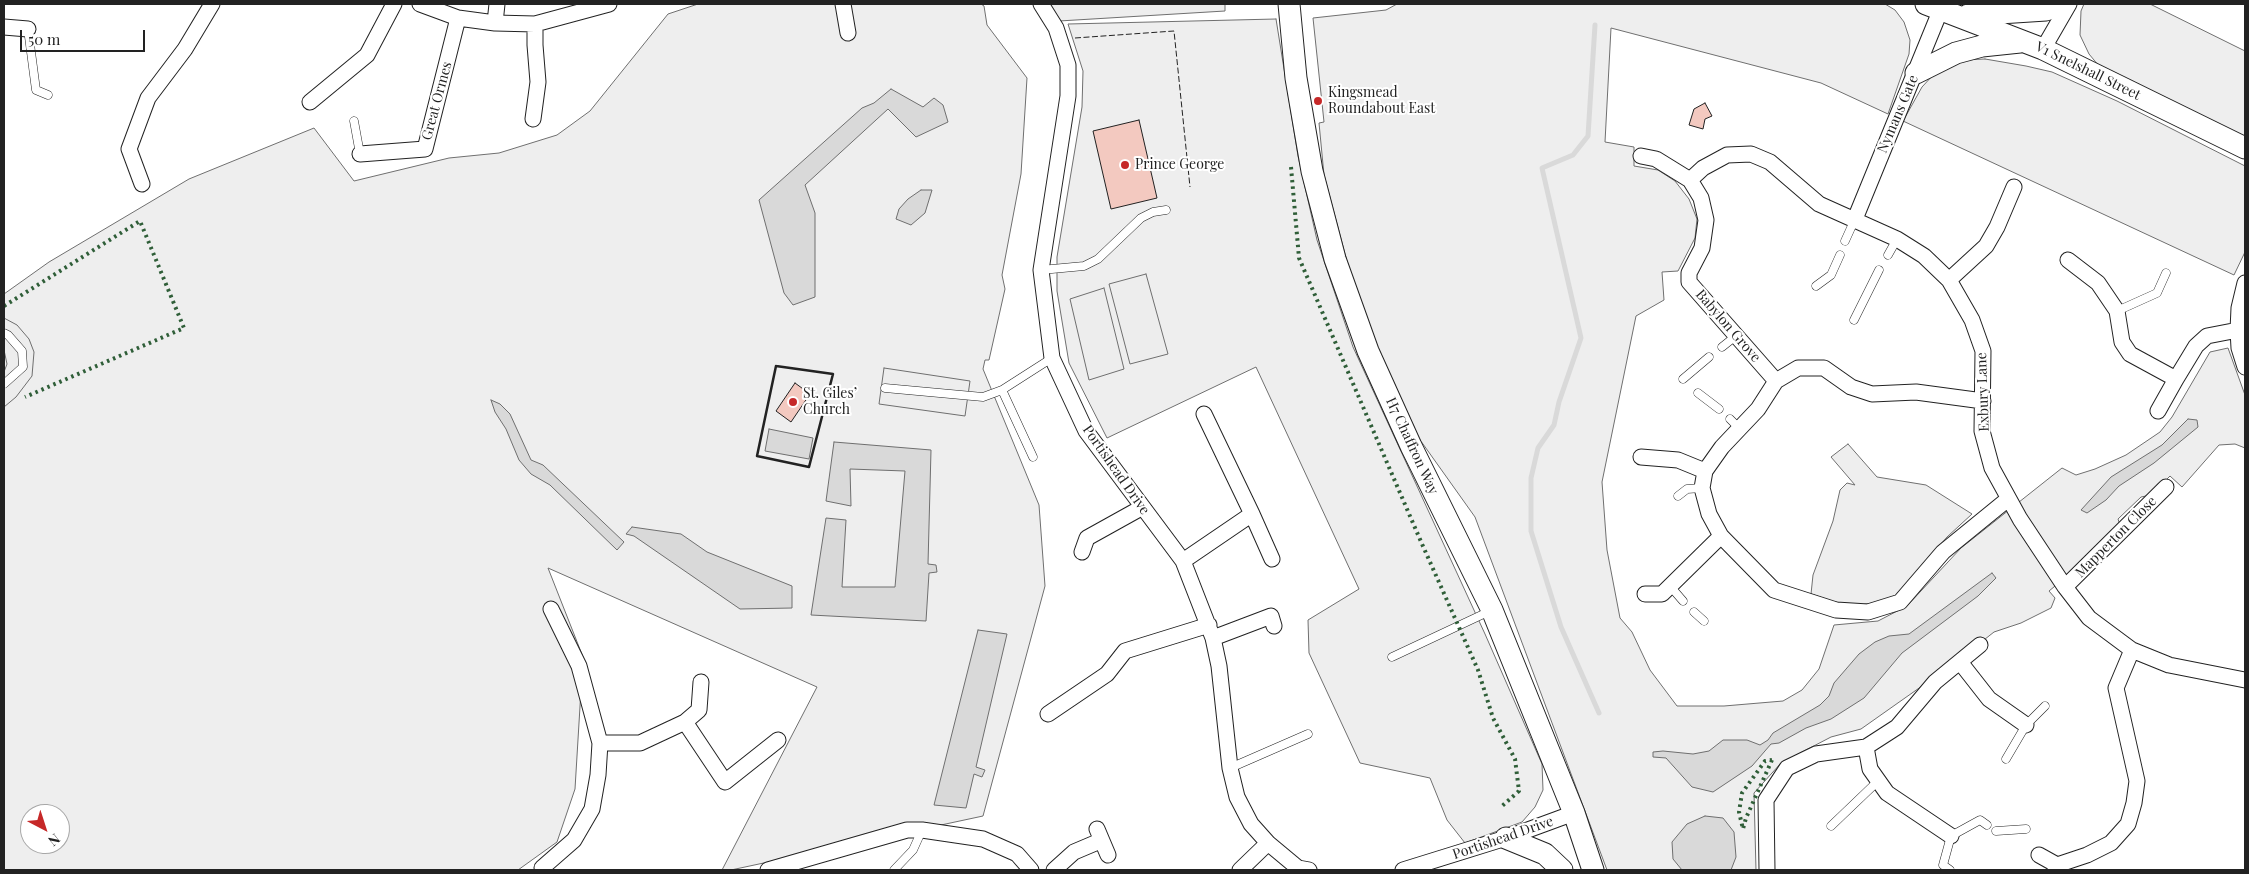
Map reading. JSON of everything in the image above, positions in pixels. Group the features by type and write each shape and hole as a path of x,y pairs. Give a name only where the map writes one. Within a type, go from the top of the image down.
{"street":[{"path":"142,184 129,149 148,98 185,49 212,4"},
{"path":"310,102 368,55 394,4"},
{"path":"420,4 458,18 495,23 535,24 609,4"},
{"path":"495,23 497,4"},
{"path":"843,4 848,34"},
{"name":"Portishead Drive","path":"1041,4 1056,28 1068,65 1068,96 1041,270 1052,358 1086,431 1183,561 1211,632 1220,666 1230,768 1237,797 1251,824 1268,843 1298,868 1309,870"},
{"name":"H7 Chaffron Way","path":"1289,4 1294,55 1312,171 1334,259 1368,351 1411,446 1492,610 1574,813 1593,869"},
{"path":"1941,10 1995,15 2046,10 2060,4"},
{"path":"1916,73 1956,53 1982,46 2034,45 2069,4"},
{"name":"V1 Snelshall Street","path":"1941,10 2034,45 2245,148"},
{"name":"Nymans Gate","path":"1854,219 1941,10"},
{"name":"Great Ormes","path":"360,154 425,149 458,18"},
{"path":"533,119 538,82 534,45 535,24"},
{"path":"4,27 28,28"},
{"name":"Exbury Lane","path":"1690,180 1703,168 1727,155 1751,154 1770,162 1819,204 1897,238 1924,256 1949,280 1972,320 1983,350 1982,430 1992,468 2008,499 2065,587 2089,618 2132,650 2169,665 2245,680"},
{"name":"Babylon Grove","path":"1641,156 1656,159 1690,180 1701,198 1706,220 1702,248 1688,273 1689,282 1776,381"},
{"path":"1949,280 1986,246 1997,227 2014,186"},
{"path":"2068,260 2098,283 2117,311 2122,342 2130,354 2176,379"},
{"path":"2245,283 2239,308 2238,330 2239,348 2245,367"},
{"path":"2158,411 2196,346 2207,336 2238,330"},
{"path":"1983,401 1916,392 1872,394 1851,387 1824,368 1798,368 1776,381 1758,409 1735,424 1705,471 1702,488 1709,514 1721,536 1774,590 1836,610 1868,612 1900,602 1942,552 2008,499"},
{"path":"1204,414 1272,559"},
{"path":"1641,457 1678,460 1705,471"},
{"name":"Mapperton Close","path":"2065,587 2166,487"},
{"path":"1082,552 1086,538 1142,508"},
{"path":"1183,561 1252,514"},
{"path":"1645,594 1662,594 1721,536"},
{"path":"541,869 574,840 592,809 598,775 600,743 579,666 551,609"},
{"path":"1048,714 1107,674 1125,650 1211,632 1271,616 1274,626"},
{"path":"1767,870 1766,800 1787,768 1816,754 1866,746 1897,727 1935,682 1980,645"},
{"path":"2039,856 2056,868 2111,843 2128,824 2134,803 2137,781 2116,688 2132,650"},
{"path":"1960,662 1988,699 2026,725"},
{"path":"600,743 640,743 685,722 699,710 701,682"},
{"path":"685,722 725,782 778,740"},
{"path":"1866,746 1870,769 1877,782 1887,793 1951,836"},
{"name":"Portishead Drive","path":"1403,870 1506,838 1574,813"},
{"path":"768,870 907,830 922,830 983,839 1017,854 1031,870"},
{"path":"1054,870 1074,852 1099,835 1108,855"},
{"path":"1506,838 1545,854 1562,870"},
{"path":"1240,870 1268,843"}],"lane":[{"path":"28,28 36,90 48,95"},
{"path":"354,122 360,154"},
{"path":"1041,270 1084,266 1098,259 1141,218 1153,212 1166,210"},
{"path":"1845,241 1854,219"},
{"path":"1888,256 1897,238"},
{"path":"1816,286 1831,275 1840,255"},
{"path":"1854,320 1879,270"},
{"path":"2117,311 2158,293 2166,273"},
{"path":"4,333 8,335 22,352 23,367 4,384"},
{"path":"1722,347 1737,335"},
{"path":"1683,379 1710,357"},
{"path":"885,388 984,397 1002,390 1052,358"},
{"path":"1002,390 1033,457"},
{"path":"1698,393 1719,409"},
{"path":"1678,496 1688,489 1702,488"},
{"path":"1670,586 1683,600"},
{"path":"1392,657 1492,610"},
{"path":"1694,612 1704,621"},
{"path":"2006,760 2026,725 2044,706"},
{"path":"1230,768 1308,734"},
{"path":"1831,826 1877,782"},
{"path":"1950,870 1943,865 1951,836 1980,820 1987,825"},
{"path":"1996,831 2026,829"},
{"path":"894,870 913,850 922,830"}],"shaded area":[{"path":"698,4 981,4 984,6 987,25 1027,78 1021,174 1002,275 1005,289 989,360 985,360 983,369 1039,505 1045,586 983,816 731,870 722,870 817,687 548,568 583,657 575,789 557,842 518,870 4,870 4,294 49,262 189,179 314,128 354,181 449,158 499,153 557,135 590,111 668,14"},
{"path":"1046,4 1225,4 1225,11 1059,21"},
{"path":"1397,4 1885,4 1895,10 1904,22 1910,40 1909,54 1888,114 1821,83 1611,28 1605,142 1634,147 1634,166 1658,170 1675,181 1689,199 1697,219 1695,238 1678,271 1662,272 1664,300 1636,316 1602,482 1607,550 1620,618 1632,632 1650,670 1677,706 1724,706 1783,701 1802,690 1819,669 1834,625 1878,621 1907,606 1961,548 2062,468 2076,475 2095,469 2126,455 2160,432 2172,417 2210,352 2228,348 2245,395 2245,448 2235,444 2219,445 2182,487 2170,476 2151,495 2141,497 2118,519 2120,525 2082,564 2049,591 2055,598 2051,608 2021,623 1994,632 1956,662 1861,729 1831,737 1781,763 1754,793 1756,870 1607,870 1475,517 1413,430 1361,314 1324,175 1319,123 1324,122 1313,18 1386,10"},
{"path":"2084,4 2150,4 2245,51 2245,138 2099,66 2089,54 2080,35 2081,11"},
{"path":"1276,19 1298,156 1317,240 1353,347 1485,634 1542,764 1543,790 1535,807 1522,822 1465,843 1447,820 1430,778 1360,763 1309,653 1308,620 1359,589 1256,367 1107,438 1069,363 1057,291 1057,257 1082,107 1083,71 1068,24"},
{"path":"1985,59 2052,72 2117,101 2245,166 2245,252 2234,275 1903,121 1922,87 1934,74 1963,60"},
{"path":"891,89 923,107 934,98 943,105 948,122 916,137 888,109 805,185 815,213 815,297 793,305 784,293 759,200 862,108 874,103"},
{"path":"921,190 932,190 925,213 911,225 896,219 899,209 908,199"},
{"path":"1146,274 1168,354 1130,364 1109,284"},
{"path":"1104,288 1124,369 1089,380 1070,299"},
{"path":"4,318 17,325 29,339 34,352 32,376 16,397 4,407 4,372 7,364 4,350"},
{"path":"884,368 970,381 965,416 879,404"},
{"path":"491,400 500,404 510,414 531,460 543,465 624,542 617,550 550,485 531,474 519,460"},
{"path":"2188,419 2197,420 2198,427 2154,463 2119,486 2106,500 2087,513 2081,510 2111,477 2162,445"},
{"path":"769,429 813,438 809,459 765,451"},
{"path":"834,442 931,450 928,564 936,565 937,572 929,573 926,621 811,615 826,518 846,520 842,587 895,587 905,471 850,469 851,506 826,501"},
{"path":"1848,444 1877,477 1926,485 1972,514 1947,537 1897,595 1880,602 1860,605 1835,602 1811,594 1813,575 1833,521 1840,490 1847,483 1855,485 1831,457"},
{"path":"632,527 681,534 707,552 792,586 792,608 740,609 634,536 626,534"},
{"path":"1992,573 1996,578 1978,596 1902,653 1864,698 1831,719 1806,728 1779,743 1771,744 1752,766 1713,792 1692,787 1666,758 1653,757 1653,752 1693,754 1709,751 1723,740 1747,740 1760,745 1768,740 1773,733 1820,705 1829,696 1834,683 1859,654 1875,642 1889,636 1909,634"},
{"path":"978,630 1007,634 976,767 985,770 982,777 974,774 966,808 934,805"},
{"path":"1705,816 1723,818 1734,832 1736,857 1731,870 1682,870 1673,859 1672,842 1687,824"}],"building":[{"path":"1705,103 1712,116 1705,119 1703,129 1689,125 1694,109"},
{"name":"Prince George","path":"1139,120 1157,198 1111,209 1093,131"},
{"name":"St. Giles’ Church","path":"795,383 810,394 791,422 776,411"}],"waterway":[{"path":"1595,25 1588,136 1573,155 1542,168 1581,338 1559,402 1554,425 1538,448 1531,478 1531,531 1561,627 1599,713"}],"hedge":[{"path":"1291,167 1299,258 1478,670 1493,718 1515,759 1519,791 1501,807"},
{"path":"4,306 140,221 184,328 25,397"},
{"path":"1772,760 1746,818 1743,829 1739,812 1742,793 1765,761 1772,760"}],"fence":[{"path":"1075,38 1174,31 1190,187"}],"wall":[{"path":"776,366 833,374 809,467 757,456 776,366"}],"place":[{"name":"Kingsmead Roundabout East","path":"1318,101"},
{"name":"Prince George","path":"1125,165"},
{"name":"St. Giles’ Church","path":"793,402"}]}
